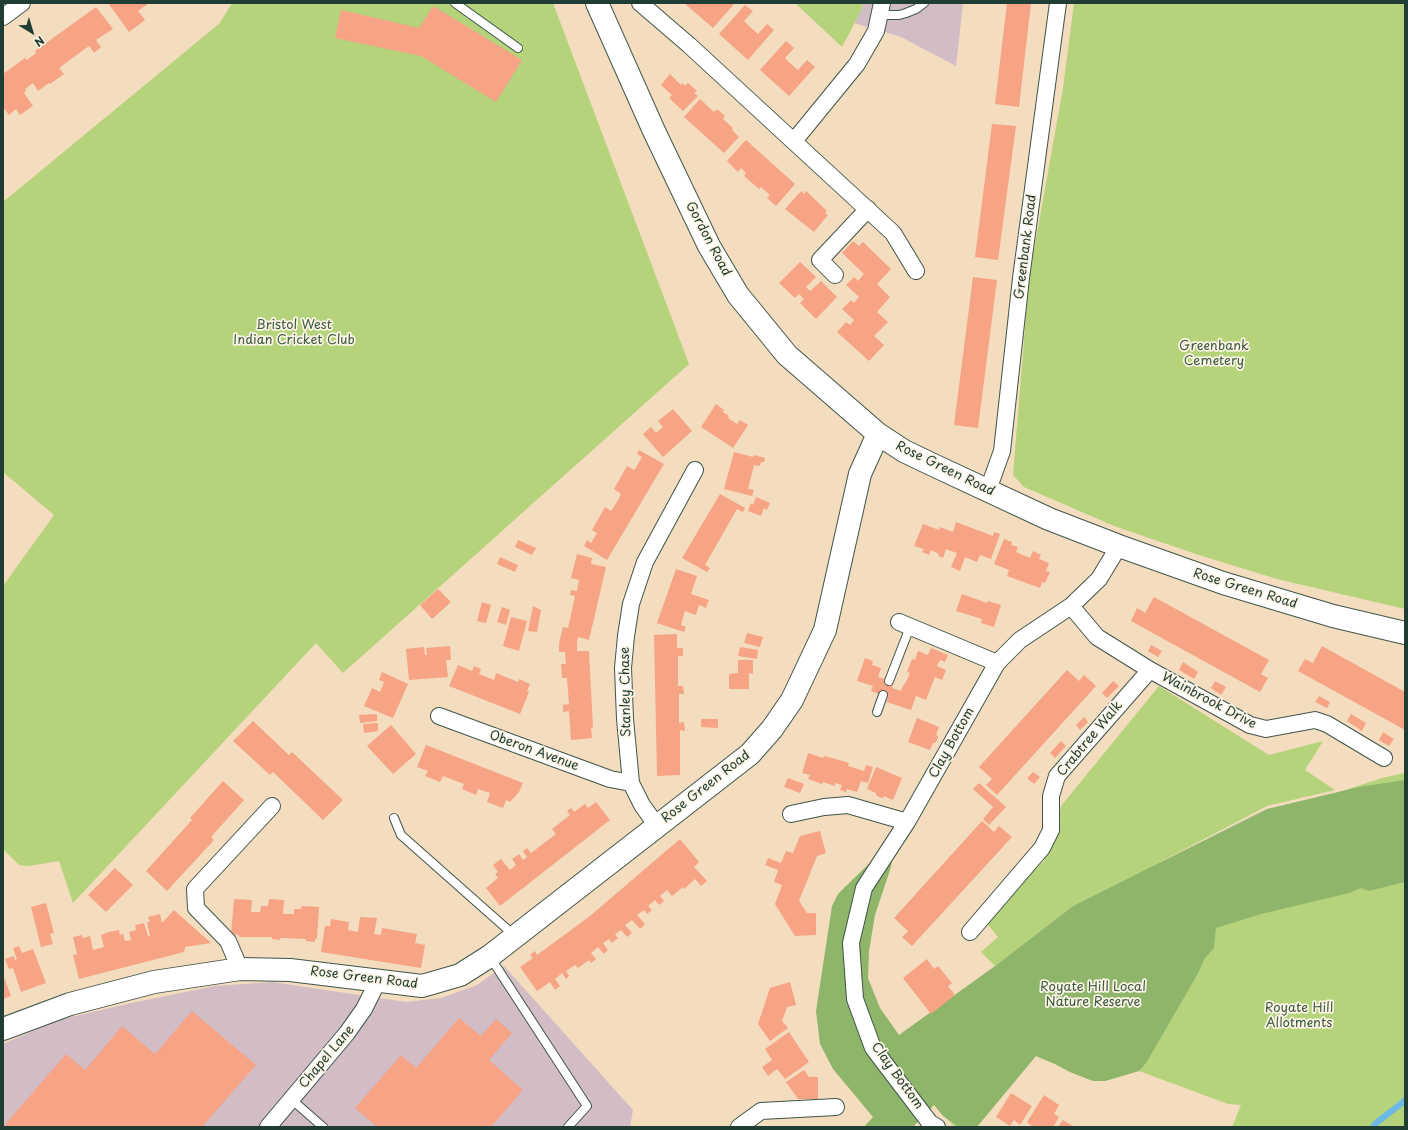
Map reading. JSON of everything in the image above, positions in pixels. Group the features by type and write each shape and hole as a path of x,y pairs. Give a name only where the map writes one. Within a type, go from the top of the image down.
{"street":[{"path":"3,17 22,3"},
{"name":"Gordon Road","path":"597,3 654,131 709,246 738,295 787,354 878,434"},
{"path":"640,3 689,45 893,232 916,271"},
{"name":"Greenbank Road","path":"988,490 1002,451 1021,278 1058,3"},
{"path":"794,141 857,64 876,31 881,9"},
{"path":"835,275 820,260 868,209"},
{"name":"Rose Green Road","path":"3,1029 70,1004 154,982 240,969 290,970 422,986 460,976 490,956 750,754 772,729 792,700 825,630 860,474 878,434 904,451 1049,519 1119,546 1223,583 1333,616 1405,633"},
{"name":"Stanley Chase","path":"657,826 642,805 631,783 625,719 623,668 626,636 631,604 645,562 695,470"},
{"name":"Clay Bottom","path":"931,1126 873,1048 855,998 850,943 864,888 907,822 997,663 1020,640 1071,606 1099,579 1119,546"},
{"name":"Wainbrook Drive","path":"1071,606 1097,637 1150,670 1250,725 1266,729 1315,720 1327,724 1384,758"},
{"path":"904,625 997,663"},
{"name":"Crabtree Walk","path":"970,932 1042,848 1051,830 1051,796 1057,776 1150,670"},
{"name":"Oberon Avenue","path":"439,716 610,779 631,783"},
{"path":"791,814 824,807 848,805 907,822"},
{"path":"240,969 228,941 196,908 195,889 272,806"},
{"name":"Chapel Lane","path":"268,1127 347,1033 364,1009 378,981"},
{"path":"739,1127 761,1111 836,1106"}],"lane":[{"path":"455,3 518,48"},
{"path":"881,9 899,15 916,9 924,3"},
{"path":"889,681 904,625"},
{"path":"877,712 884,696"},
{"path":"394,818 401,835 516,936"},
{"path":"490,956 587,1106 568,1127"},
{"path":"291,1099 324,1127"}],"shaded area":[{"path":"863,3 963,3 956,66 901,37 854,23 862,9"},
{"path":"504,966 633,1110 630,1127 3,1127 3,1044 58,1020 215,986 272,982 406,1002 441,998 477,985"}],"green space":[{"name":"Bristol West Indian Cricket Club","path":"232,3 553,3 689,364 343,673 316,643 73,903 59,861 29,866 19,865 3,849 3,586 54,515 3,472 3,202 220,23"},
{"path":"795,3 863,3 862,9 842,47"},
{"name":"Greenbank Cemetery","path":"1074,3 1405,3 1405,609 1277,579 1199,555 1114,526 1024,487 1013,475 1029,278 1063,88"},
{"name":"Royate Hill Allotments","path":"1159,686 1269,755 1323,741 1305,770 1335,790 1267,806 1149,868 1251,819 1281,811 1382,778 1405,773 1405,1127 1232,1127 1241,1105 1228,1104 1139,1071 1105,1081 1093,1081 1033,1055 961,1126 954,1126 944,1116 1066,917 1135,875 1073,906 995,966 981,952 998,937 985,921 1003,900 1043,862 1056,836 1061,806"},
{"name":"Royate Hill Local Nature Reserve","path":"1405,780 1405,882 1369,891 1361,888 1349,893 1261,914 1216,928 1214,948 1205,958 1197,975 1146,1063 1139,1071 1105,1081 1093,1081 1036,1056 977,1127 959,1127 943,1116 934,1105 913,1127 864,1127 873,1117 833,1069 820,1044 816,1011 832,906 838,894 882,851 892,858 891,867 875,915 869,951 868,978 880,1008 899,1035 995,966 1073,906 1267,809 1359,787"}],"building":[{"path":"108,3 149,3 138,11 145,20 129,32"},
{"path":"684,3 735,3 713,28"},
{"path":"1007,3 1031,3 1019,107 995,104"},
{"path":"745,5 753,11 744,21 758,34 767,24 774,30 748,60 719,34"},
{"path":"433,6 522,60 496,102 421,56 335,38 341,10 419,28"},
{"path":"96,7 113,29 96,40 101,47 94,53 89,46 59,68 64,74 38,91 33,83 25,89 26,91 24,93 33,106 20,115 16,109 9,115 3,107 3,74 25,58 27,60 36,53 35,51"},
{"path":"786,41 794,48 785,58 791,64 798,70 807,60 815,67 789,96 760,70"},
{"path":"670,74 681,85 682,83 685,86 688,83 697,91 694,93 698,96 683,111 669,98 672,95 661,85"},
{"path":"700,99 714,112 717,109 725,116 723,119 733,128 732,130 739,137 724,153 684,117"},
{"path":"992,124 1016,126 998,260 975,257"},
{"path":"746,140 795,184 776,206 767,198 770,195 761,187 759,189 744,176 746,173 741,168 738,172 727,161"},
{"path":"801,191 804,194 806,191 827,211 825,213 828,215 814,232 785,209"},
{"path":"853,241 859,246 863,242 891,269 877,284 890,297 877,312 888,322 874,336 884,345 869,361 837,332 846,322 850,325 854,320 842,309 851,300 854,303 859,297 846,285 854,277 858,281 864,274 842,253"},
{"path":"800,262 816,277 806,287 810,291 821,281 837,297 816,319 800,303 804,299 799,294 795,298 779,283"},
{"path":"973,277 997,280 978,428 954,425"},
{"path":"716,404 724,410 723,412 729,416 728,418 737,424 740,420 748,425 733,448 701,427"},
{"path":"673,409 692,431 663,457 643,434 651,427 656,433 663,427 658,421"},
{"path":"639,450 664,464 607,560 584,546 587,540 591,543 597,533 592,530 605,507 611,511 617,502 621,494 614,489 627,466 634,470 635,469 642,457 637,454"},
{"path":"734,452 753,457 754,455 765,458 764,462 761,462 760,466 754,465 748,489 754,490 752,496 724,489"},
{"path":"720,494 745,508 743,512 737,509 705,565 710,568 707,572 682,558"},
{"path":"756,497 770,503 767,510 764,508 761,516 748,511 751,503 753,505"},
{"path":"956,522 993,536 994,532 1000,534 991,559 980,555 977,562 965,557 960,571 951,567 957,553 946,549 943,558 931,550 929,555 922,552 924,549 914,546 923,524 939,530 940,527 953,532"},
{"path":"1004,539 1012,542 1011,545 1018,547 1016,552 1030,558 1033,551 1041,555 1039,559 1049,563 1046,571 1050,572 1045,583 1042,582 1040,588 1007,576 1009,570 994,564"},
{"path":"518,540 536,548 532,555 515,547"},
{"path":"577,554 592,558 591,564 606,567 589,640 578,637 577,643 577,651 589,651 593,728 591,728 592,738 571,740 569,711 563,712 563,705 569,704 567,678 562,678 561,664 566,664 565,652 559,652 559,643 563,627 568,628 575,596 570,595 571,590 577,591 579,580 571,578"},
{"path":"500,557 518,565 515,572 497,564"},
{"path":"676,569 697,576 691,594 709,600 706,608 699,605 696,615 685,611 681,625 686,627 684,632 657,623"},
{"path":"438,589 451,602 432,619 420,605"},
{"path":"962,594 987,603 988,601 1001,605 994,627 981,623 982,619 956,611"},
{"path":"1154,597 1269,660 1261,674 1268,678 1260,692 1131,621 1137,608 1145,613"},
{"path":"482,602 491,605 486,623 477,621"},
{"path":"533,606 541,610 537,632 528,631"},
{"path":"502,607 510,610 506,625 497,622"},
{"path":"511,617 527,621 519,651 503,646"},
{"path":"747,633 763,637 760,647 744,643"},
{"path":"677,634 677,648 683,648 683,656 678,656 678,686 683,686 684,694 679,694 679,723 684,722 685,731 680,730 680,775 657,776 654,635"},
{"path":"1151,645 1162,651 1158,657 1148,651"},
{"path":"450,646 451,660 446,660 448,677 409,680 406,649 424,647 425,655 427,655 426,648"},
{"path":"1322,646 1405,692 1405,730 1298,671 1305,659 1313,663"},
{"path":"740,647 758,650 757,659 738,656"},
{"path":"931,648 948,655 945,662 940,660 937,666 946,670 942,680 935,677 926,700 916,696 911,710 887,702 888,697 871,691 873,686 857,681 865,658 873,661 872,665 881,668 878,677 894,682 892,688 901,691 910,673 907,672 912,659 915,660 918,651 928,655"},
{"path":"738,660 753,660 753,674 749,673 749,689 729,689 729,674 738,673"},
{"path":"1183,662 1198,672 1194,679 1179,670"},
{"path":"458,665 472,671 474,666 481,669 479,674 494,680 496,673 518,682 519,679 530,684 527,691 529,692 520,714 449,686"},
{"path":"1067,670 1079,681 1084,675 1096,686 997,795 986,785 992,779 979,767"},
{"path":"382,672 408,684 393,718 364,706 372,688 380,692 384,682 379,680"},
{"path":"1113,681 1119,686 1107,698 1102,693"},
{"path":"1215,681 1226,687 1221,695 1211,688"},
{"path":"1319,696 1330,702 1327,708 1315,702"},
{"path":"377,714 377,721 360,723 359,715"},
{"path":"1351,714 1366,723 1362,731 1347,721"},
{"path":"1084,717 1088,722 1080,730 1076,725"},
{"path":"917,718 939,727 936,735 938,736 937,740 933,743 930,750 908,742"},
{"path":"701,719 718,719 718,728 701,727"},
{"path":"253,721 289,755 292,752 343,800 323,820 273,772 270,775 233,741"},
{"path":"378,723 378,731 364,733 363,724"},
{"path":"391,725 416,754 393,774 367,746"},
{"path":"1383,732 1394,739 1389,746 1379,740"},
{"path":"1061,741 1066,746 1055,758 1050,753"},
{"path":"426,745 523,783 519,792 510,802 506,800 503,808 487,802 490,793 478,789 476,795 462,789 464,784 443,776 440,782 425,776 428,771 417,767"},
{"path":"808,753 823,758 824,756 849,763 848,766 864,771 866,765 873,767 868,783 861,781 857,792 847,789 846,792 840,790 842,785 835,783 835,786 823,782 822,784 808,779 810,775 802,773"},
{"path":"876,767 902,778 893,800 884,796 883,798 879,797 876,793 867,789"},
{"path":"1033,772 1040,777 1034,784 1027,778"},
{"path":"788,778 804,784 800,793 784,787"},
{"path":"223,781 244,800 211,837 214,840 167,891 146,871 192,820 190,818"},
{"path":"979,783 1006,807 989,825 983,819 993,807 973,789"},
{"path":"596,802 610,820 500,906 486,888 498,878 495,874 498,872 493,865 501,859 510,870 516,865 512,859 519,854 523,860 527,857 523,851 527,848 531,853 556,834 552,829 570,815 567,811 571,808 574,812 585,804 588,808"},
{"path":"982,821 994,832 999,826 1012,837 912,946 902,937 908,931 894,918"},
{"path":"820,831 826,853 817,856 799,901 807,913 816,913 816,935 795,936 775,904 782,885 774,882 778,870 765,865 768,858 781,863 786,851 793,853 800,836"},
{"path":"680,839 699,862 694,867 707,881 701,886 695,879 684,889 683,887 672,896 667,890 660,896 664,901 659,905 655,900 648,906 652,910 647,914 644,910 637,915 645,924 640,929 632,920 625,925 632,933 627,937 621,930 615,934 618,938 612,943 609,939 603,943 608,950 604,954 598,947 591,953 596,959 591,963 589,960 578,968 575,965 566,971 569,976 566,979 562,973 555,979 560,986 555,990 550,982 537,991 520,967 533,958 530,955 535,951 537,955 590,916"},
{"path":"115,868 133,885 106,912 88,895"},
{"path":"234,899 252,900 251,912 260,912 261,906 268,906 269,899 284,900 283,914 294,914 294,909 301,909 302,906 319,907 317,939 315,939 315,942 306,941 306,939 280,938 280,940 272,939 272,937 239,937 239,935 231,934"},
{"path":"46,903 54,933 50,934 53,944 41,947 31,907"},
{"path":"174,910 211,943 185,947 184,952 79,979 73,955 77,954 73,937 82,935 83,938 90,936 93,950 104,947 101,935 109,932 119,930 120,935 123,934 125,941 131,940 129,932 136,930 135,925 144,923 148,936 150,936 147,922 150,922 148,917 160,914 162,923"},
{"path":"360,917 377,918 374,934 381,935 382,928 417,934 415,943 425,945 421,968 321,952 325,926 330,926 331,919 349,922 348,930 358,932"},
{"path":"19,946 22,953 33,949 46,983 21,992 13,968 9,969 5,959 14,956 15,960 17,959 13,948"},
{"path":"927,959 934,969 938,966 952,983 948,986 955,995 931,1014 903,978"},
{"path":"3,975 11,996 3,999"},
{"path":"790,982 796,1005 787,1007 782,1021 788,1028 770,1041 758,1024 770,988"},
{"path":"192,1011 256,1065 202,1127 3,1127 66,1054 85,1070 122,1026 155,1054"},
{"path":"459,1018 481,1036 496,1019 512,1033 489,1060 523,1090 491,1127 377,1127 355,1108 401,1055 416,1068"},
{"path":"789,1032 809,1062 785,1079 777,1069 768,1076 762,1067 772,1060 765,1049"},
{"path":"804,1070 809,1077 818,1077 818,1099 798,1099 786,1082"},
{"path":"1011,1093 1032,1106 1020,1125 1014,1120 1010,1126 996,1117"},
{"path":"1044,1095 1059,1105 1054,1114 1059,1117 1053,1127 1033,1127 1027,1122"},
{"path":"1063,1120 1074,1127 1058,1127"}],"waterway":[{"path":"1373,1127 1405,1100"}]}
